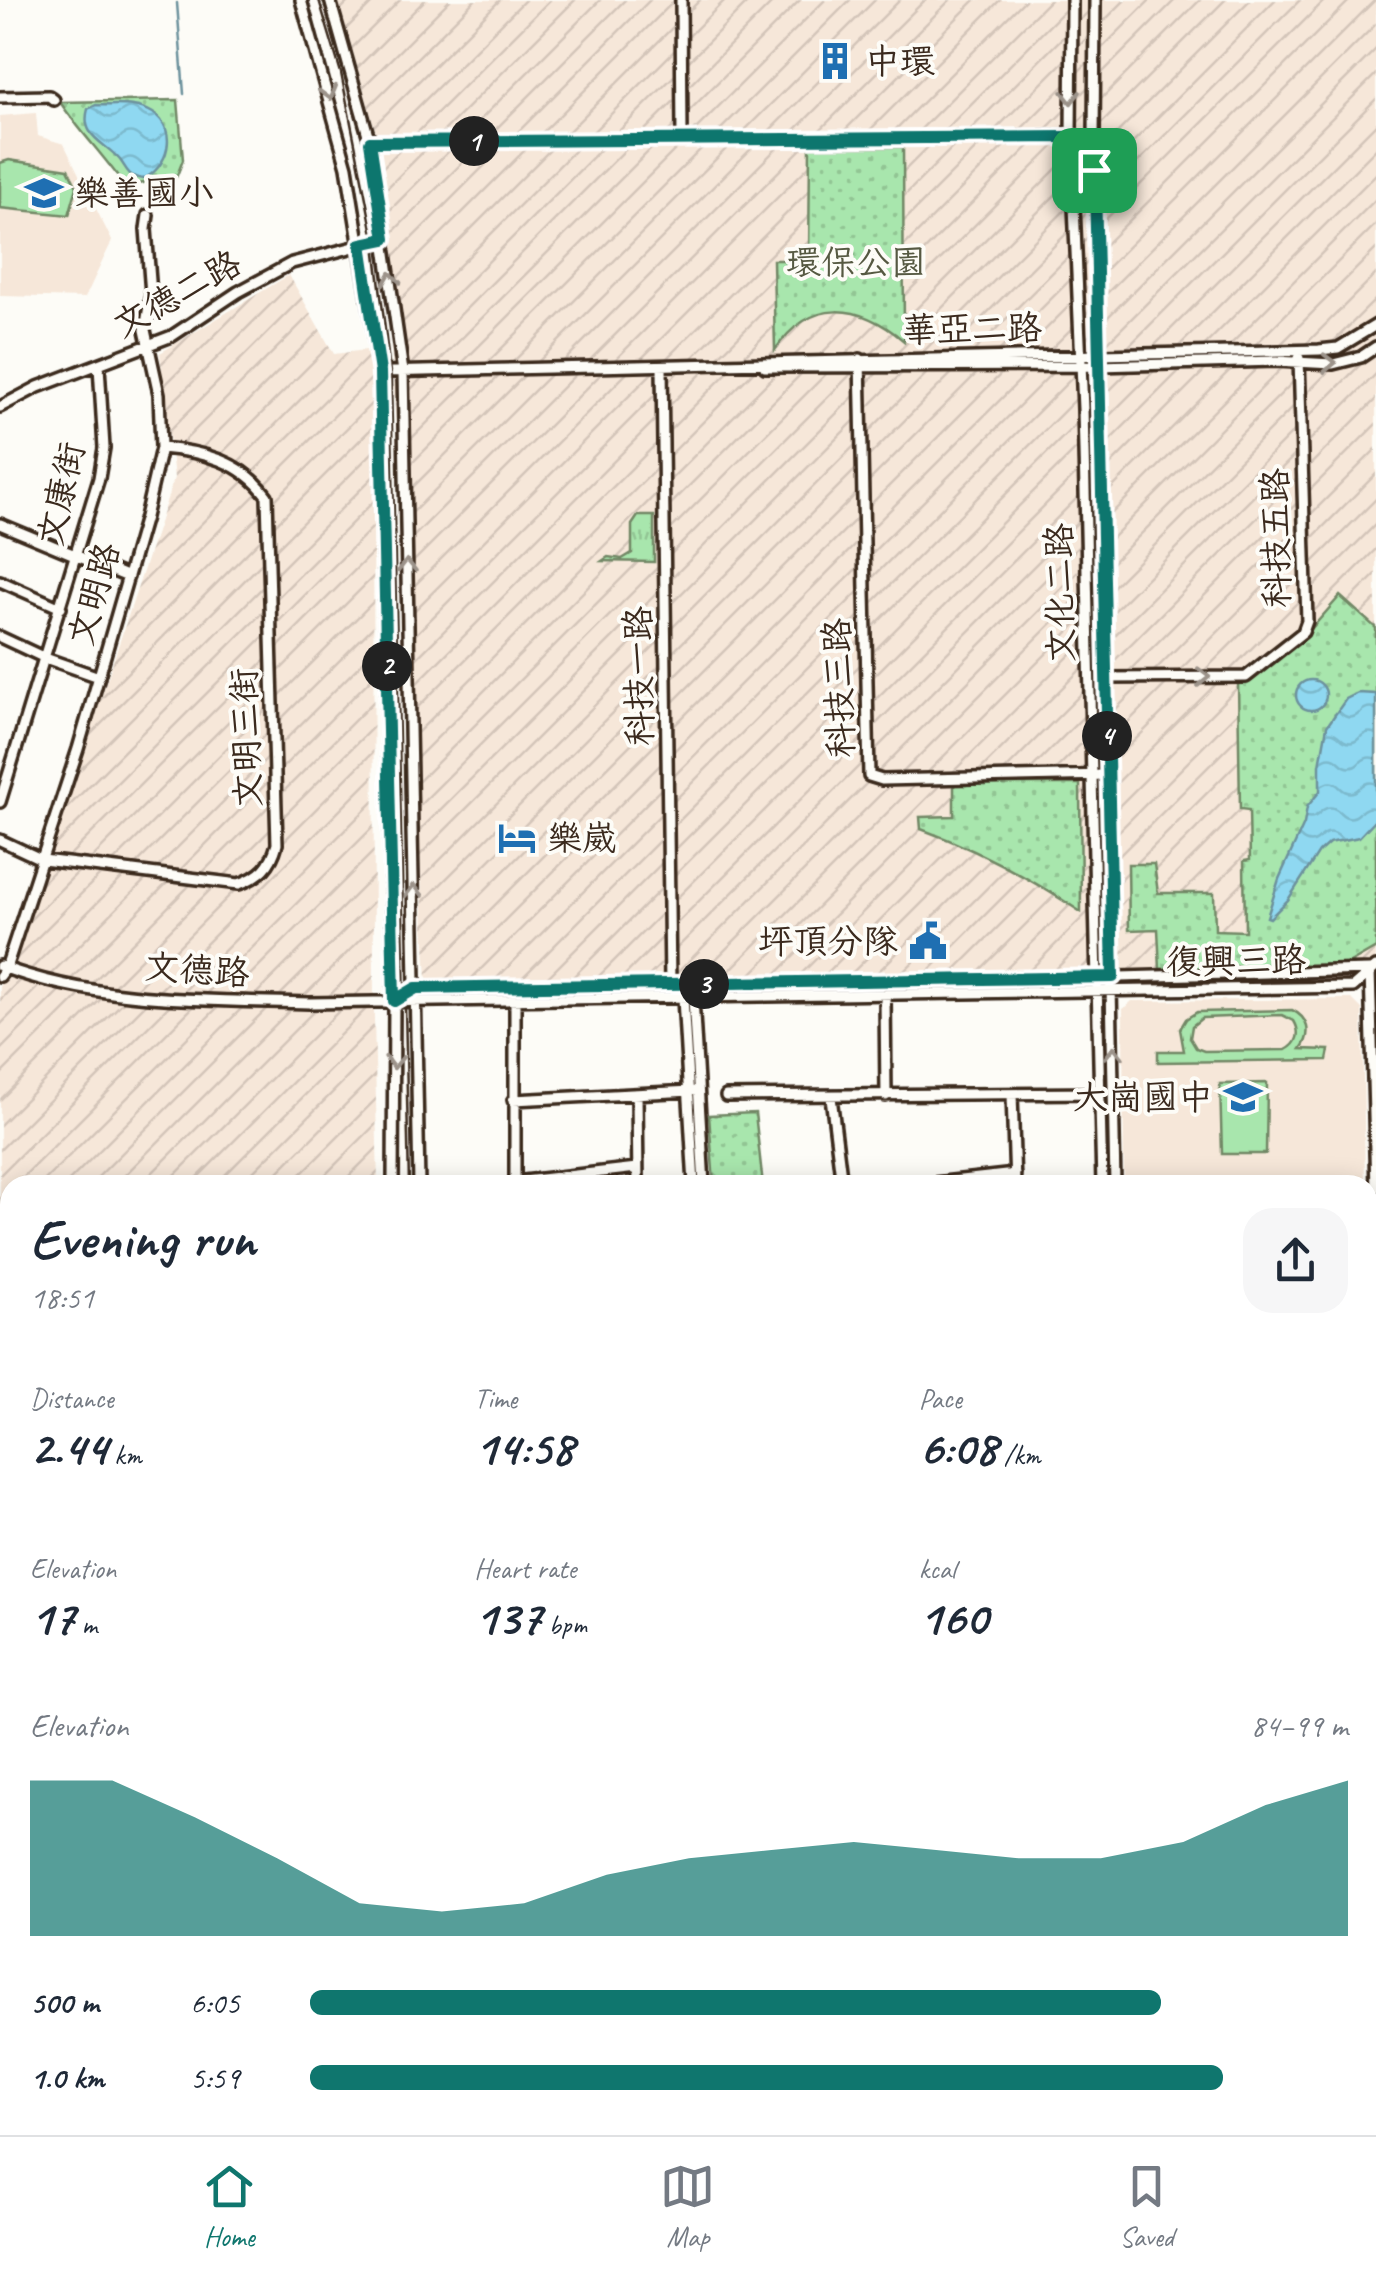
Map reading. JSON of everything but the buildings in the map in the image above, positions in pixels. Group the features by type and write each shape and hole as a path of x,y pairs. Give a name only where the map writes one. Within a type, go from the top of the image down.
{"street":[{"path":"301,0 334,112 361,244 380,372 394,1001 393,1175"},
{"path":"330,0 370,142 403,372 419,1175"},
{"path":"681,0 682,139"},
{"name":"文化二路","path":"1072,0 1071,138 1081,366 1102,1175"},
{"name":"文化二路","path":"1095,0 1094,141 1115,1175"},
{"path":"0,98 49,96 54,100"},
{"path":"370,142 1071,138 1094,141"},
{"name":"文明路","path":"2,970 42,860 99,677 161,448 159,394 145,330 151,294 148,215"},
{"name":"文德二路","path":"0,408 38,388 149,347 292,263 385,239"},
{"name":"華亞二路","path":"380,372 742,366 791,370 1080,354 1299,350 1338,348 1376,325"},
{"name":"華亞二路","path":"860,364 1347,362 1376,347"},
{"name":"科技五路","path":"1106,678 1246,677 1302,632 1307,621 1299,350"},
{"name":"科技三路","path":"860,364 870,776 882,780 1107,775"},
{"name":"文康街","path":"0,802 76,557 104,448 99,366"},
{"name":"科技一路","path":"662,367 670,984"},
{"name":"文明三街","path":"42,860 239,884 263,872 278,844 267,496 258,483 210,455 161,448"},
{"path":"0,524 128,577"},
{"path":"0,581 61,608"},
{"path":"0,637 99,677"},
{"path":"0,840 42,860"},
{"path":"1373,968 1376,1175"},
{"name":"復興三路","path":"394,1001 416,988 1097,978 1373,968"},
{"name":"復興三路","path":"394,1001 1353,988 1373,968"},
{"name":"文德路","path":"2,970 70,986 171,998 309,1003 394,1001"},
{"path":"797,982 797,996"},
{"path":"670,984 688,998 700,1090 704,1175"},
{"path":"885,995 886,1096"},
{"path":"688,998 693,1175"},
{"path":"514,1002 514,1175"},
{"path":"514,1100 700,1090"},
{"path":"637,1094 637,1175"},
{"path":"1012,1094 1015,1175"},
{"path":"726,1096 1114,1094"},
{"path":"831,1097 841,1175"},
{"path":"583,1175 637,1168"}],"shaded area":[{"path":"338,0 1376,0 1376,985 1132,985 885,995 428,997 380,147"},
{"name":"樂善國小","path":"36,113 38,136 64,144 112,241 85,298 0,296 0,116"},
{"path":"289,275 334,354 366,350 373,391 378,1175 0,1175 0,979 7,981 174,478 160,353"},
{"name":"大崗國中","path":"1352,999 1362,1009 1365,1175 1124,1175 1123,1009 1132,1001"}],"green space":[{"path":"178,100 183,160 176,178 125,186 60,102"},
{"name":"環保公園","path":"810,147 903,147 904,341 870,319 836,311 804,321 775,350 773,260 809,260"},
{"path":"9,160 68,169 77,187 69,215 0,208 0,163"},
{"path":"638,516 654,516 654,562 602,561 608,557 622,559 632,553 632,525"},
{"path":"1340,596 1376,628 1376,948 1343,967 1160,969 1158,929 1129,930 1128,864 1154,864 1158,893 1214,893 1215,930 1245,931 1244,861 1250,860 1249,810 1240,809 1238,682 1248,681 1304,637"},
{"path":"954,784 1080,784 1081,912 1004,866 921,829 920,817 954,816"},
{"path":"1292,1010 1307,1027 1301,1049 1329,1050 1327,1060 1158,1062 1158,1051 1184,1051 1180,1029 1197,1012","holes":["1282,1015 1294,1021 1297,1038 1286,1050 1204,1051 1196,1048 1190,1038 1192,1026 1202,1018"]},
{"path":"1267,1083 1266,1154 1222,1154 1220,1084"},
{"path":"755,1113 762,1175 713,1175 709,1115"}],"water":[{"path":"96,105 140,107 161,120 168,138 167,148 152,174 143,179 131,175 95,138 86,118 88,109"},
{"path":"1311,680 1322,684 1326,695 1322,706 1311,710 1300,706 1296,695 1300,684"},
{"path":"1358,693 1376,694 1376,819 1359,837 1329,843 1288,900 1267,917 1307,807 1320,791 1327,726 1346,699"}],"waterway":[{"path":"177,3 184,94"}],"railway":[{"path":"319,0 341,73 375,244 391,381 409,1175"}],"place":[{"name":"中環","path":"835,61"},
{"name":"樂善國小","path":"44,193"},
{"name":"樂崴","path":"517,838"},
{"name":"坪頂分隊","path":"928,941"},
{"name":"大崗國中","path":"1243,1097"}],"route":[{"path":"1066,137 1094,141 1094,170 1113,977 416,988 394,1001 380,372 361,244 385,239 370,142 1066,137"}]}
